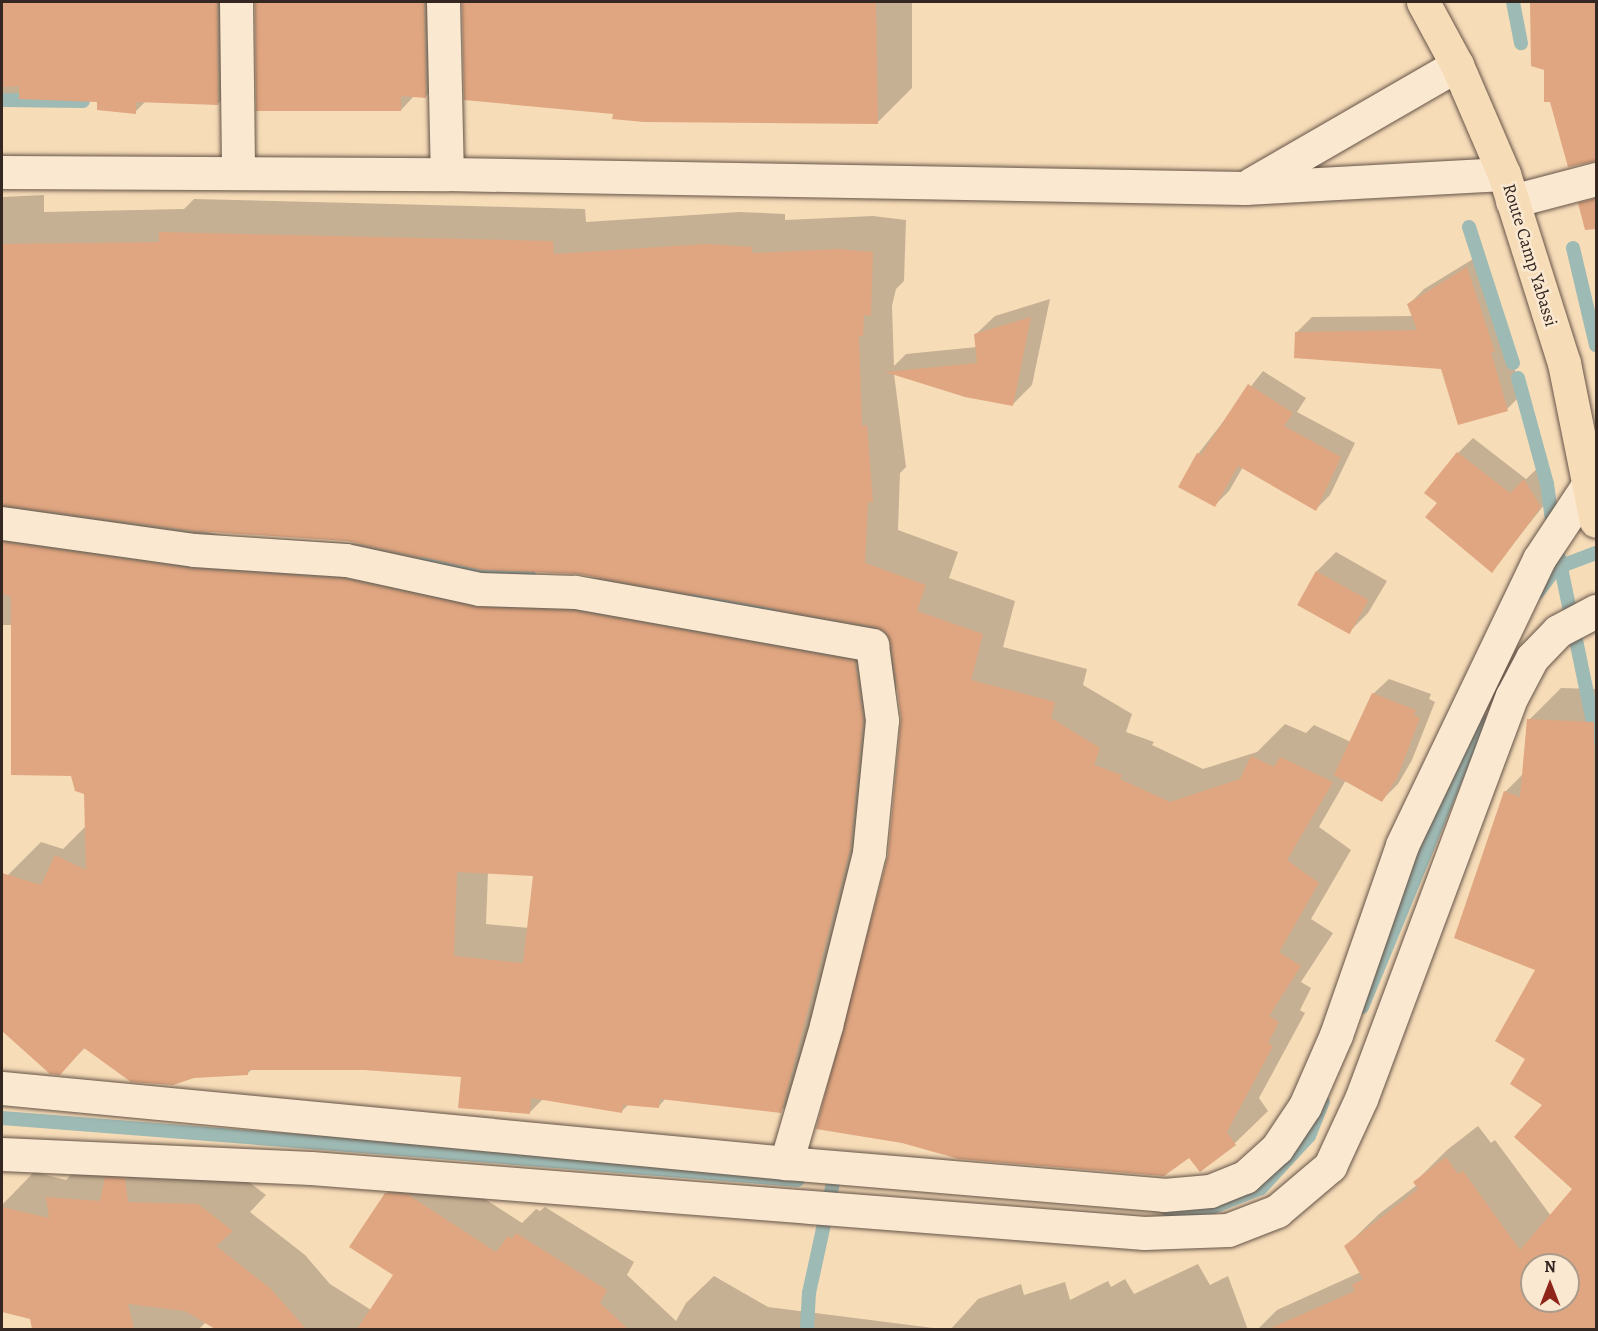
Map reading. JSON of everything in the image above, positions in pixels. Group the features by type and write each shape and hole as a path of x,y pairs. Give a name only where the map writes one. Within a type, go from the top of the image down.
{"main road":[{"name":"Route Camp Yabassi","path":"1423,2 1457,65 1508,187 1564,363 1596,519"}],"street":[{"path":"236,2 237,173"},
{"path":"443,2 447,174"},
{"path":"1245,188 1457,65"},
{"path":"2,172 447,174 1245,188 1508,187 1596,179"},
{"path":"2,1088 786,1163 1164,1195 1210,1191 1245,1177 1277,1148 1305,1106 1336,1035 1402,845 1539,559 1588,485"},
{"path":"2,524 194,550 346,560 478,589 575,592 872,645 882,720 869,854 826,1026 786,1163"},
{"path":"2,1154 311,1168 1144,1233 1228,1230 1277,1211 1330,1166 1361,1099 1512,696 1532,658 1558,631 1596,611"}],"building":[{"path":"2,2 217,2 218,105 136,102 136,114 97,110 97,102 19,99 19,86 2,87"},
{"path":"255,2 424,2 426,98 401,96 401,111 256,111"},
{"path":"462,2 876,2 878,124 644,122 612,119 613,114 464,100"},
{"path":"1530,2 1596,2 1596,161 1568,167 1550,102 1544,102 1544,70 1531,66"},
{"path":"1596,198 1596,229 1585,230 1578,203"},
{"path":"159,232 553,241 554,254 705,244 752,247 752,253 840,249 873,252 871,316 864,315 863,336 859,336 862,426 867,425 873,502 868,502 865,563 926,585 917,611 983,634 971,680 1055,702 1051,718 1100,748 1094,765 1122,775 1120,779 1170,802 1240,779 1251,756 1274,767 1280,757 1333,782 1287,860 1319,883 1279,952 1301,966 1269,1016 1279,1022 1268,1043 1273,1046 1227,1132 1236,1145 1200,1172 1189,1158 1164,1176 959,1159 902,1143 816,1129 888,855 901,718 891,643 886,633 876,627 578,574 481,570 347,541 196,531 2,505 2,244 159,242"},
{"path":"1467,267 1495,352 1491,352 1508,411 1458,425 1441,369 1294,358 1295,332 1417,330 1407,304"},
{"path":"1031,317 1013,406 965,397 885,372 977,363 974,334"},
{"path":"1248,384 1293,413 1284,426 1341,457 1316,511 1238,466 1215,507 1178,487 1197,453 1201,455"},
{"path":"1457,452 1510,493 1524,479 1541,507 1492,573 1425,517 1437,503 1424,493"},
{"path":"2,542 193,569 343,579 475,607 573,611 855,661 863,720 850,850 781,1113 660,1099 659,1108 623,1105 622,1113 531,1098 530,1114 458,1108 461,1077 364,1070 248,1070 248,1075 194,1078 173,1085 131,1082 84,1048 60,1075 50,1074 2,1031 2,873 41,885 55,855 86,870 84,794 75,791 71,776 11,775 11,597 2,593","holes":["457,872 533,876 523,963 454,956"]},
{"path":"1316,571 1368,600 1350,634 1297,605"},
{"path":"1372,693 1416,710 1414,715 1420,718 1397,778 1382,802 1334,775"},
{"path":"1527,719 1594,722 1596,1329 1269,1329 1355,1291 1352,1285 1363,1279 1344,1246 1418,1189 1413,1182 1446,1157 1458,1174 1463,1171 1520,1250 1572,1189 1514,1137 1542,1105 1510,1084 1525,1059 1495,1041 1535,970 1454,938 1504,791 1520,797"},
{"path":"105,1177 125,1178 128,1202 198,1204 233,1231 216,1246 271,1289 306,1329 215,1329 185,1311 128,1304 134,1329 32,1329 30,1319 2,1312 2,1207 49,1218 46,1197 100,1201"},
{"path":"385,1193 407,1194 496,1252 508,1236 512,1239 516,1233 607,1290 600,1303 628,1329 357,1329 393,1275 349,1247"}],"waterway":[{"path":"1513,2 1521,43"},
{"path":"2,100 83,101"},
{"path":"1469,227 1513,363"},
{"path":"1573,248 1596,345"},
{"path":"1518,378 1547,484 1553,527"},
{"path":"1537,593 1556,568 1596,553"},
{"path":"1559,558 1596,737"},
{"path":"426,562 529,576"},
{"path":"697,598 767,607"},
{"path":"1362,1007 1480,719"},
{"path":"1167,1209 1203,1211 1261,1188 1309,1136 1323,1102"},
{"path":"2,1118 798,1180"},
{"path":"807,1330 809,1293 833,1183"}]}
